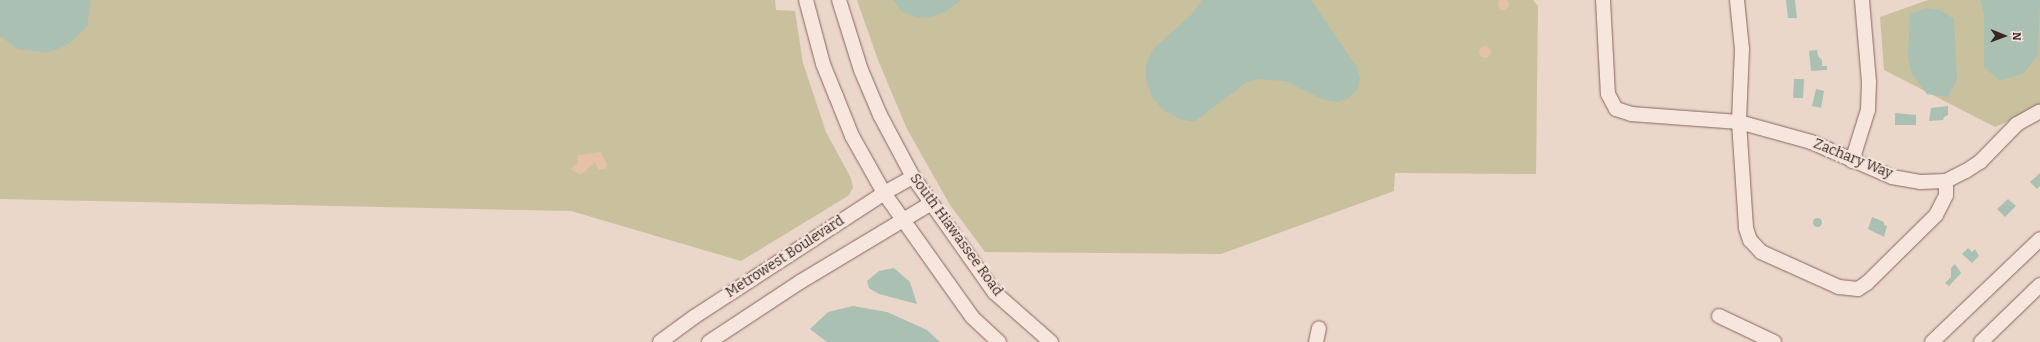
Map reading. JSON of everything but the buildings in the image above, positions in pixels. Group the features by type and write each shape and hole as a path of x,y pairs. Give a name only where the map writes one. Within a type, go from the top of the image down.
{"street":[{"path":"806,0 823,64 852,136 884,193 972,317 999,342"},
{"name":"South Hiawassee Road","path":"839,0 861,70 880,115 913,177 930,204 994,292 1051,342"},
{"name":"Zachary Way","path":"1603,0 1608,94 1616,109 1631,114 1740,122 1811,142 1892,177 1920,182 1946,181 1980,162 2016,124 2040,110"},
{"path":"1737,0 1742,49 1740,122 1746,228 1750,240 1760,252 1839,287 1858,289 1867,283 1936,215 1946,196 1946,181"},
{"path":"1852,161 1868,110 1869,82 1862,0"},
{"name":"Metrowest Boulevard","path":"660,342 694,316 884,193 913,177"},
{"name":"Metrowest Boulevard","path":"709,342 902,219 930,204"},
{"path":"1932,342 2040,239"},
{"path":"1981,342 2040,284"},
{"path":"1719,316 1774,342"},
{"path":"1316,342 1319,328"}],"shaded area":[{"path":"0,0 775,0 776,10 795,11 803,63 826,132 851,178 853,188 848,196 741,261 571,211 0,199"},
{"path":"0,0 91,0 87,26 69,44 48,53 18,49 0,36"},
{"path":"857,0 1533,0 1538,6 1536,174 1395,173 1394,191 1221,254 985,252 950,205 907,129 878,60"},
{"path":"893,0 961,0 945,12 930,17 917,18 901,11"},
{"path":"1202,0 1311,0 1356,66 1360,77 1358,89 1349,98 1337,102 1322,99 1285,81 1258,79 1247,82 1194,122 1178,119 1162,109 1152,97 1146,80 1146,64 1153,49 1191,15"},
{"path":"1786,0 1795,0 1797,18 1788,18"},
{"path":"1928,0 2040,0 2040,107 1995,127 1884,70 1880,17"},
{"path":"1980,0 2040,0 2038,55 2024,73 2000,81 1984,67 1984,15"},
{"path":"1926,8 1940,10 1954,19 1957,79 1948,97 1927,94 1911,73 1908,56 1910,14"},
{"path":"1817,50 1818,56 1822,60 1822,66 1827,66 1827,70 1811,71 1809,51"},
{"path":"1794,79 1804,79 1803,98 1793,98"},
{"path":"1816,89 1824,91 1821,108 1812,106"},
{"path":"1948,106 1948,115 1944,117 1943,120 1929,121 1931,108"},
{"path":"1895,113 1916,115 1916,125 1895,125"},
{"path":"2040,173 2040,186 2037,189 2030,182"},
{"path":"2008,199 2016,206 2005,217 1997,209"},
{"path":"1817,217 1822,222 1817,227 1812,222"},
{"path":"1872,217 1884,222 1884,225 1887,226 1884,237 1868,229"},
{"path":"1968,248 1972,252 1975,249 1979,256 1972,263 1962,254"},
{"path":"1955,264 1961,273 1949,286 1945,283 1951,277 1951,268"},
{"path":"894,268 910,282 917,304 879,294 869,288 867,281 879,271"},
{"path":"853,306 887,312 927,330 940,342 827,342 810,329 828,312"}],"sand":[{"path":"1501,-1 1505,-1 1507,0 1507,8 1501,9 1498,6 1498,2"},
{"path":"1483,46 1487,46 1491,52 1487,58 1483,58 1479,54 1479,50"},
{"path":"601,152 607,165 605,169 598,170 595,162 581,175 570,169 578,163 577,155"}]}
